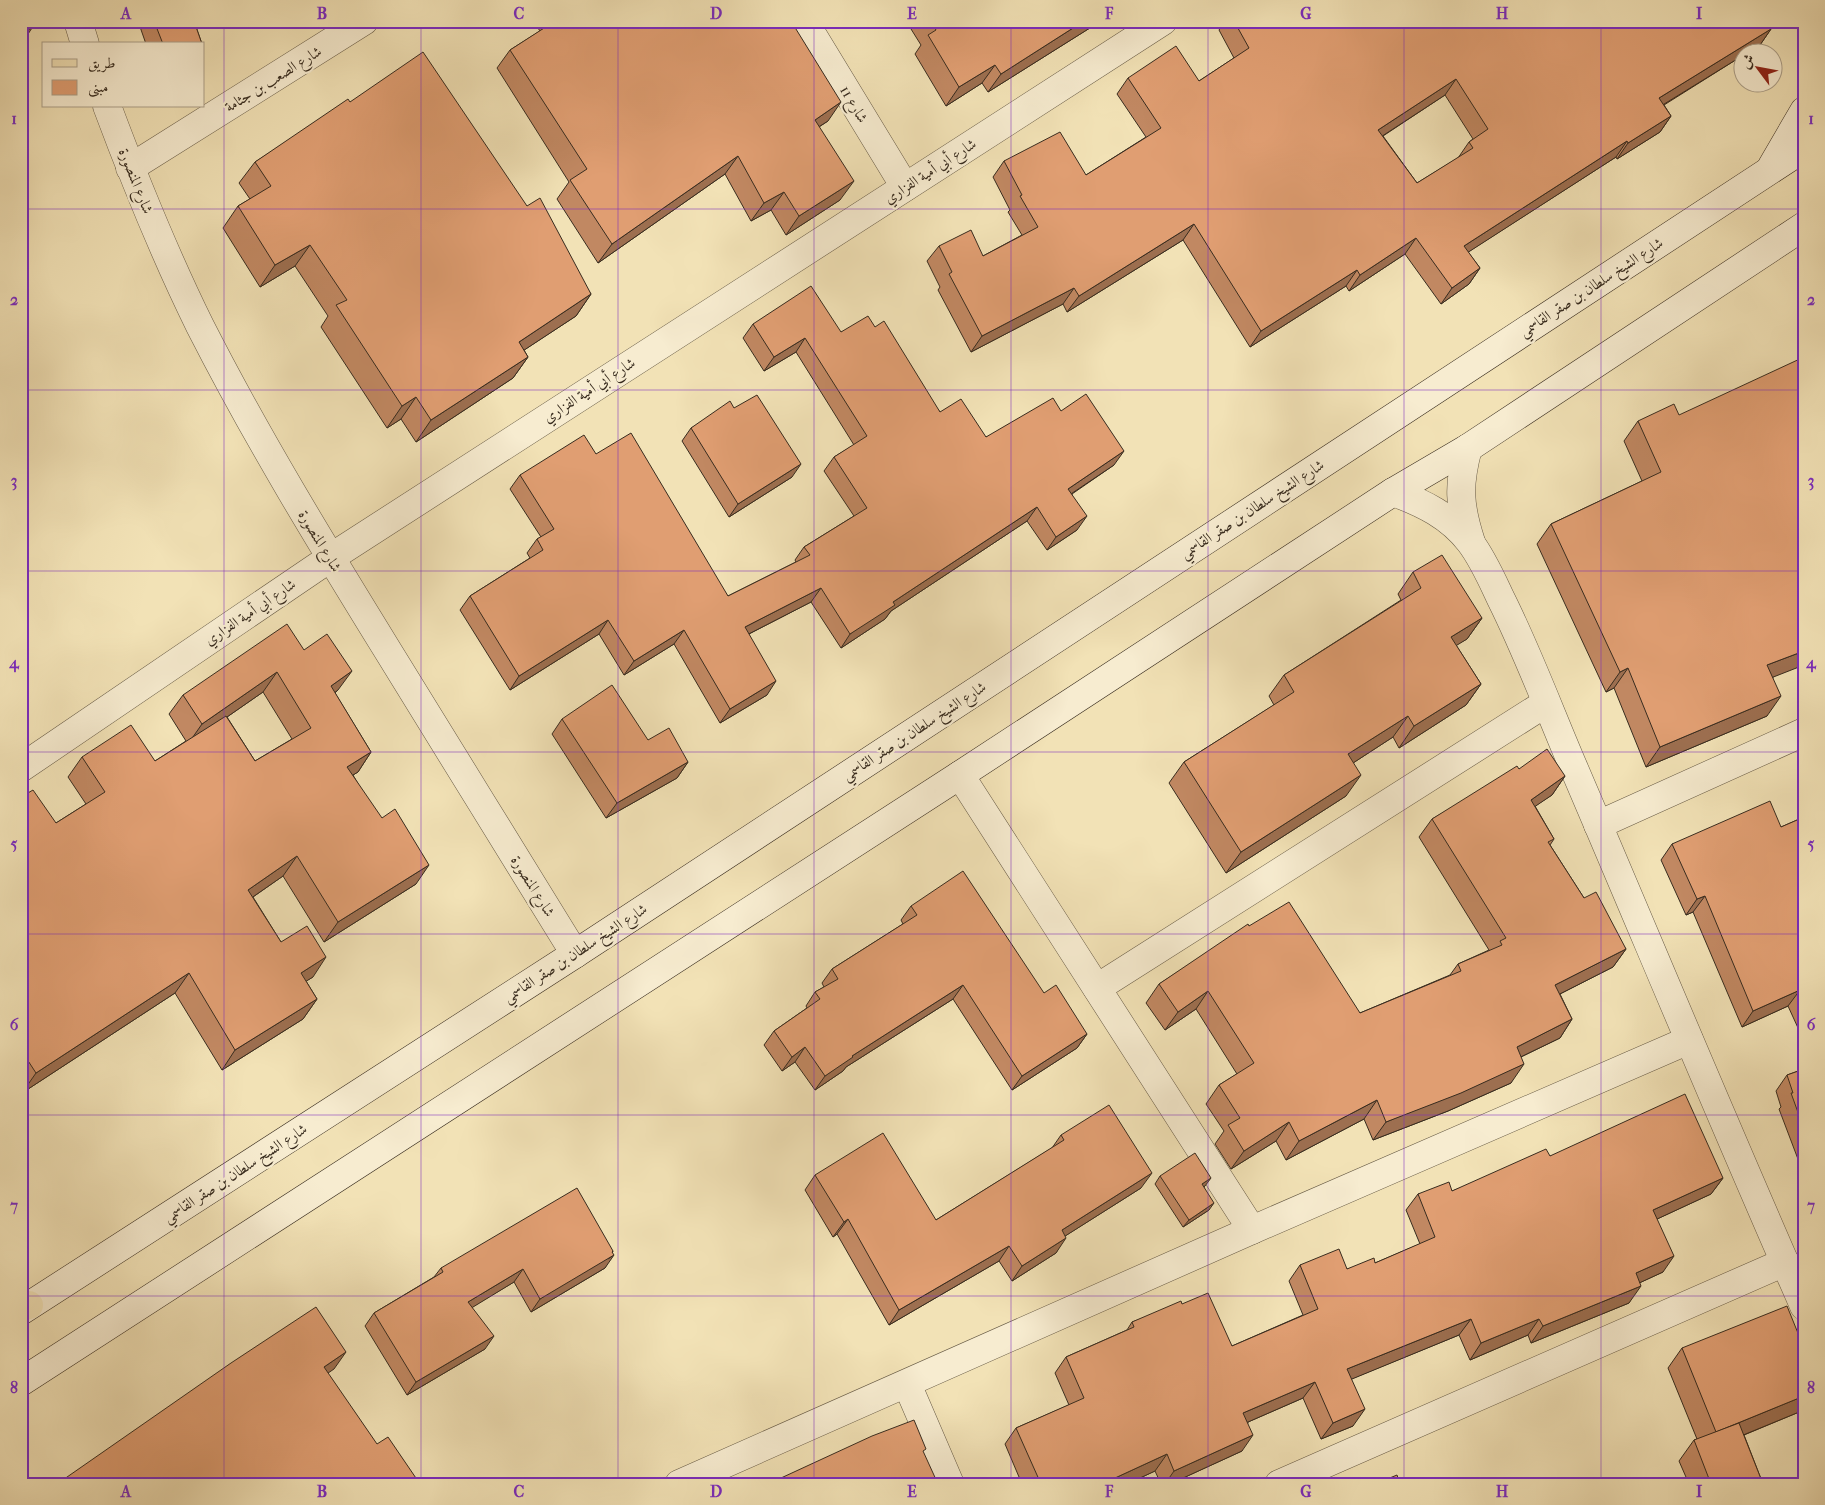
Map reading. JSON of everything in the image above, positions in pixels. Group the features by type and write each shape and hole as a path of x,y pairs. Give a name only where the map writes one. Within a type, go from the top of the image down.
{"street":[{"path":"78,21 84,42"},
{"name":"شارع الصعب بن جثامة","path":"130,168 364,21"},
{"name":"شارع 11","path":"804,21 905,187"},
{"name":"شارع أبي أمية الفزاري","path":"21,768 330,558 1163,21"},
{"name":"شارع المنصورة","path":"108,108 130,168 162,244 240,403 330,558 575,954"},
{"path":"1770,170 1804,111"},
{"name":"شارع الشيخ سلطان بن صقر القاسمي","path":"24,1308 575,954 1804,148"},
{"path":"21,1382 960,775 1393,492 1468,448 1804,226"},
{"path":"1468,448 1462,471 1460,495 1463,519 1471,542 1488,570 1508,612 1803,1304"},
{"path":"1393,492 1415,500 1436,511 1471,542"},
{"path":"1098,988 1546,703"},
{"path":"1598,825 1804,732"},
{"path":"960,775 1252,1230"},
{"path":"679,1484 1252,1230 1689,1040"},
{"path":"1279,1484 1785,1262"},
{"path":"907,1384 950,1484"}],"building":[{"path":"21,21 30,21 32,28 21,32"},
{"path":"154,21 194,21 201,42 162,42"},
{"path":"555,21 791,21 841,102 815,120 854,181 799,216 784,192 764,203 738,156 612,244 570,180 587,169 510,50"},
{"path":"931,21 1084,21 1001,74 995,65 959,87 928,35 936,30"},
{"path":"1234,21 1767,21 1771,29 1750,42 1732,42 1732,53 1659,98 1671,116 1628,143 1627,141 1464,246 1480,268 1452,288 1416,238 1360,275 1357,270 1261,331 1194,224 1079,296 1074,288 982,336 949,274 952,272 939,246 971,230 983,256 1038,227 1020,196 1022,195 1004,161 1060,132 1086,175 1161,128 1128,78 1176,46 1199,81 1249,48","holes":["1456,79 1488,129 1469,142 1473,148 1417,183 1378,130"]},
{"path":"423,52 527,206 540,198 591,294 519,342 528,357 431,420 416,397 402,406 336,305 347,300 310,245 275,265 238,206 271,186 255,162 348,99 350,102"},
{"path":"811,286 841,332 868,316 875,327 884,321 940,412 961,399 986,437 1053,398 1061,411 1086,394 1124,451 1068,489 1087,516 1056,537 1037,507 893,602 895,605 850,634 821,588 745,627 776,681 730,709 684,630 634,661 608,620 519,676 470,596 543,550 537,539 554,529 520,475 584,435 596,454 631,433 728,596 810,555 804,547 867,508 834,457 867,436 805,338 774,357 753,324"},
{"path":"1804,357 1804,651 1767,665 1781,696 1660,747 1628,668 1620,672 1551,524 1661,472 1638,421 1674,404 1679,415"},
{"path":"757,395 801,464 738,504 691,428 730,401 734,408"},
{"path":"1442,555 1482,618 1451,637 1481,684 1414,726 1408,716 1348,754 1361,775 1241,852 1184,762 1294,692 1284,675 1421,588 1413,572"},
{"path":"287,624 304,650 327,634 352,671 331,686 371,752 347,767 382,818 395,809 429,865 338,922 297,856 248,890 281,942 307,926 326,957 301,973 317,999 235,1050 189,973 36,1073 21,1050 21,797 33,790 56,823 105,792 82,757 131,725 155,761 226,716 255,761 311,728 277,672 202,724 183,695"},
{"path":"612,685 648,740 669,728 688,762 617,803 562,719"},
{"path":"1547,749 1565,776 1531,800 1554,839 1548,842 1584,898 1596,892 1626,949 1555,985 1572,1019 1517,1047 1524,1064 1461,1093 1386,1122 1377,1100 1299,1141 1289,1122 1244,1151 1228,1125 1240,1118 1219,1085 1254,1063 1208,991 1178,1012 1159,984 1248,924 1249,926 1289,902 1360,1013 1461,971 1458,964 1502,945 1500,941 1506,938 1432,819 1517,766 1519,769"},
{"path":"1770,801 1781,827 1804,817 1804,1000 1800,990 1753,1011 1705,896 1697,899 1672,844"},
{"path":"963,871 1044,993 1056,985 1087,1034 1022,1076 963,985 852,1056 825,1076 805,1047 792,1057 774,1031 820,999 815,992 838,979 832,969 917,915 911,906"},
{"path":"1804,1069 1804,1129 1791,1093 1793,1093 1787,1075"},
{"path":"1685,1094 1723,1178 1653,1210 1674,1256 1636,1273 1641,1286 1543,1326 1539,1319 1481,1343 1471,1319 1347,1369 1365,1409 1333,1423 1315,1382 1243,1413 1253,1435 1174,1471 1167,1454 1102,1484 1041,1484 1016,1428 1084,1398 1066,1357 1134,1327 1132,1322 1181,1301 1182,1304 1208,1293 1232,1346 1318,1309 1300,1265 1339,1249 1347,1269 1374,1258 1375,1263 1435,1237 1418,1194 1449,1182 1452,1191 1546,1149 1550,1156"},
{"path":"1109,1105 1152,1173 1062,1230 1066,1238 1022,1266 1009,1246 899,1310 848,1219 844,1222 815,1175 883,1133 936,1220 1064,1140 1061,1135"},
{"path":"1195,1153 1211,1178 1202,1184 1214,1203 1189,1220 1160,1176"},
{"path":"577,1188 614,1255 540,1299 523,1269 468,1302 494,1336 416,1382 374,1313 443,1272 441,1268"},
{"path":"1787,1306 1804,1348 1804,1396 1716,1432 1682,1348"},
{"path":"316,1307 346,1352 324,1367 377,1444 388,1437 420,1484 57,1484 231,1363"},
{"path":"914,1420 926,1449 923,1451 938,1484 768,1484 872,1436"},
{"path":"1739,1423 1763,1484 1711,1484 1694,1440"},
{"path":"1397,1475 1400,1484 1375,1484"}]}
